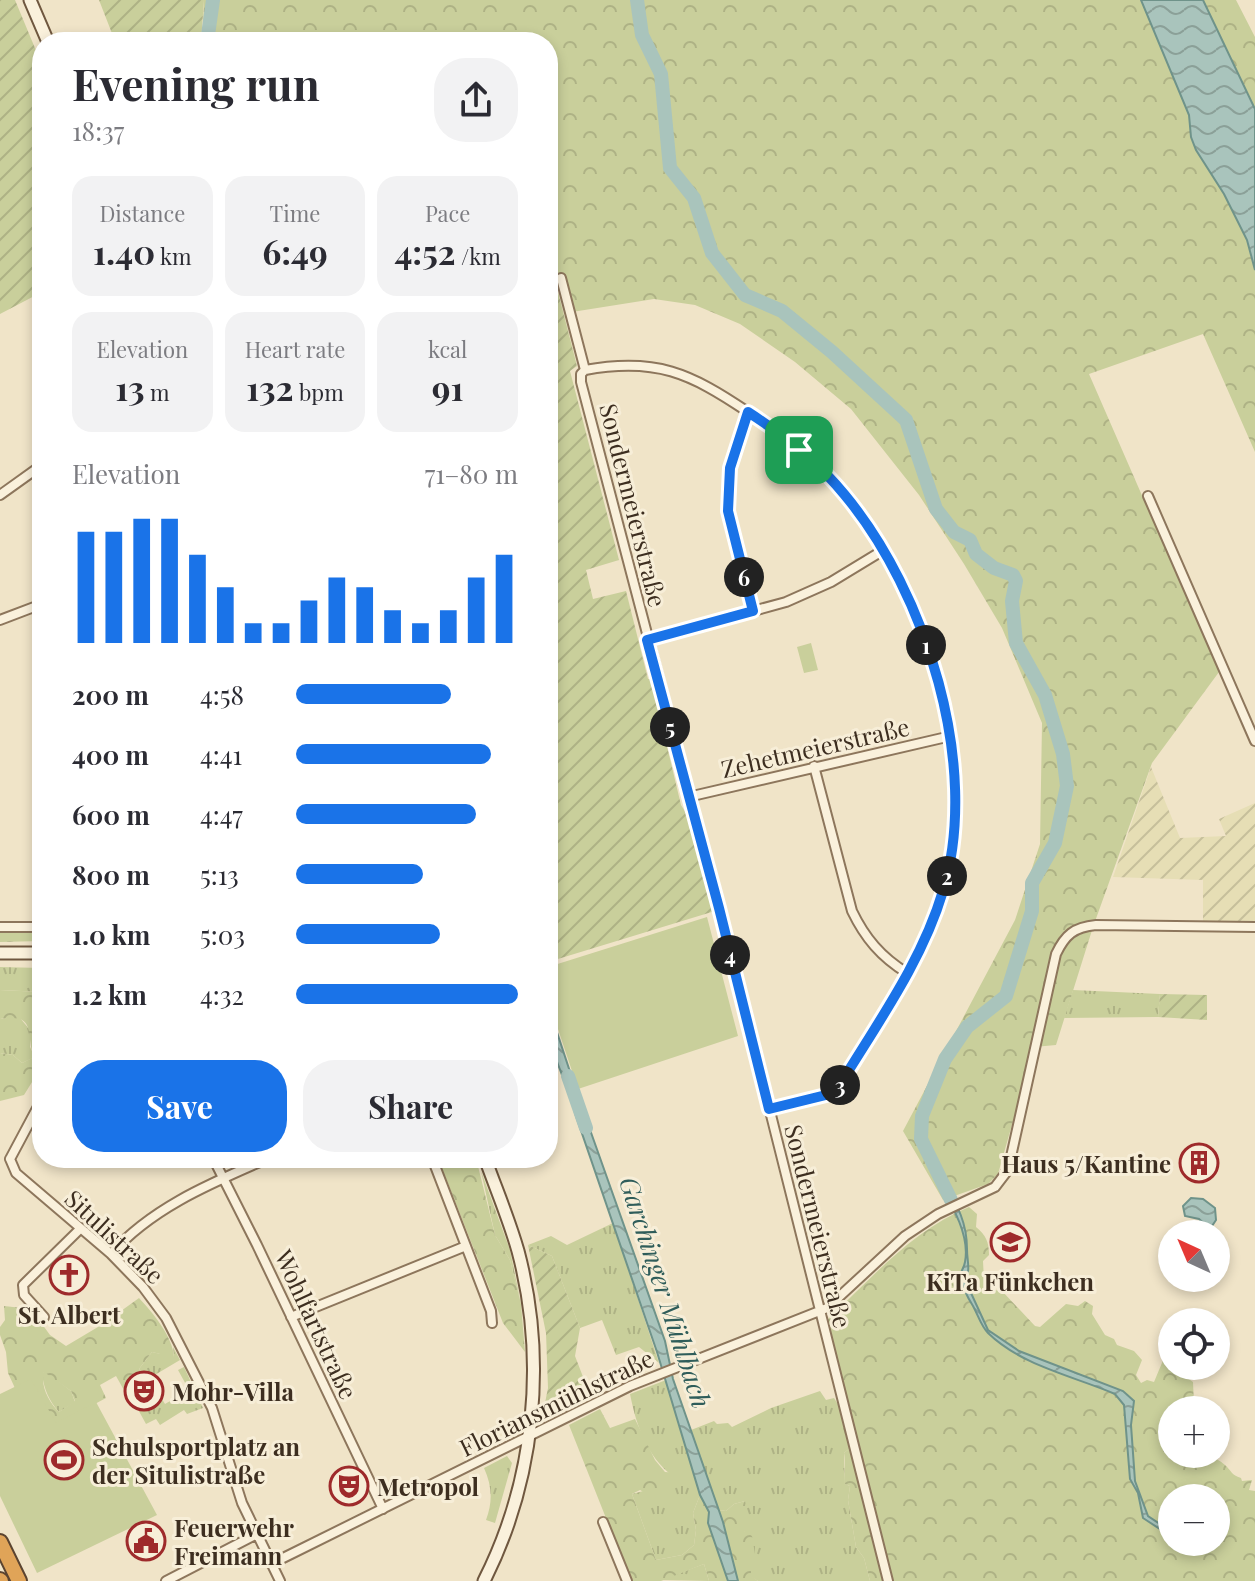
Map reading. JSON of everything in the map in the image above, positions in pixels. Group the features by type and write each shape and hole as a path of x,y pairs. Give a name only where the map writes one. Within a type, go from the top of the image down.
{"highway":[{"path":"0,1542 19,1581"}],"main road":[{"path":"30,0 44,32"},
{"path":"0,953 32,953"},
{"path":"484,1581 513,1508 529,1435 534,1383 530,1314 518,1252 489,1168"}],"street":[{"name":"Sondermeierstraße","path":"561,278 585,370 581,374 581,382 719,908 888,1581"},
{"path":"585,370 634,364 668,369 700,381 768,425 828,476 857,510 904,591 930,655 951,736 957,796 949,867 933,920 907,973 838,1088 830,1094 769,1109"},
{"path":"748,412 730,468 728,511 753,611"},
{"path":"0,495 32,472"},
{"path":"1148,496 1255,741"},
{"path":"647,640 800,596 882,551"},
{"path":"0,620 32,608"},
{"name":"Zehetmeierstraße","path":"688,797 951,736"},
{"path":"814,766 852,911 877,951 907,973"},
{"name":"Floriansmühlstraße","path":"271,1564 661,1373 819,1312 905,1236 959,1203 989,1191 1006,1176 1056,954 1072,931 1084,926 1109,925 1255,927"},
{"path":"0,927 32,927"},
{"path":"5,1160 32,1115"},
{"name":"Situlistraße","path":"5,1160 16,1173 111,1254 156,1303 193,1366 219,1424 234,1480 255,1535 280,1581"},
{"name":"Wohlfartstraße","path":"218,1168 383,1509"},
{"path":"111,1254 170,1206 246,1168"},
{"path":"436,1168 491,1311 492,1323"},
{"path":"44,1317 24,1295 25,1280 80,1229"},
{"path":"291,1317 466,1246"},
{"path":"603,1522 627,1581"},
{"path":"166,1581 255,1535"}],"shaded area":[{"path":"1151,767 1180,838 1226,836 1219,819 1255,803 1255,924 1203,921 1203,880 1113,877"}],"green space":[{"path":"0,0 15,0 32,41 32,297 0,314"},
{"path":"99,0 204,0 202,32 111,32"},
{"path":"204,0 1141,0 1189,115 1196,150 1224,194 1247,240 1255,270 1255,452 1203,334 1089,374 1219,672 1152,763 1093,927 1056,1045 1034,1047 998,1174 988,1184 943,1200 903,1131 1015,920 1040,844 1042,723 1002,628 919,495 851,409 795,362 740,324 695,305 654,299 572,312 558,283 558,32 204,32"},
{"path":"1203,0 1236,0 1255,37 1255,109"},
{"path":"558,292 577,366 570,371 619,560 586,570 593,599 626,591 681,805 691,821 715,911 558,959"},
{"path":"811,643 818,670 804,673 797,647"},
{"path":"707,917 738,1036 578,1089 558,1029 558,964"},
{"path":"0,931 32,932 32,941 0,942"},
{"path":"0,967 32,968 32,992 0,990"},
{"path":"0,990 32,992 32,1049 25,1022 12,1018 0,1019"},
{"path":"1073,990 1160,994 1158,1017 1064,1018"},
{"path":"1160,994 1207,995 1207,1020 1158,1017"},
{"path":"20,1018 30,1030 32,1058 22,1063 13,1055 0,1053 0,1019"},
{"path":"0,1053 13,1055 22,1063 32,1058 32,1082 24,1095 0,1101"},
{"path":"442,1168 478,1168 495,1235 510,1260 521,1304 525,1352 503,1323"},
{"path":"481,1171 510,1250 521,1304 510,1260 495,1235"},
{"path":"969,1207 977,1214 976,1227 988,1243 989,1255 983,1261 984,1280 994,1290 1002,1291 1035,1326 1040,1327 1066,1304 1078,1306 1085,1301 1093,1306 1092,1314 1105,1335 1114,1339 1117,1345 1134,1351 1142,1360 1136,1375 1141,1383 1147,1380 1154,1382 1158,1372 1158,1380 1193,1382 1194,1396 1158,1396 1158,1468 1228,1468 1242,1481 1252,1480 1249,1490 1255,1491 1255,1581 892,1581 826,1321 893,1257 929,1229"},
{"path":"613,1223 659,1363 639,1347 616,1355 602,1320 580,1328 552,1256 528,1245 551,1236 567,1245"},
{"path":"528,1245 552,1256 580,1328 575,1356 590,1395 552,1415 544,1408 548,1388 546,1333"},
{"path":"139,1298 166,1333 174,1357 167,1361 160,1354 152,1352 139,1369 148,1379 125,1392 116,1376 100,1385 106,1398 52,1427 26,1412 8,1373 0,1335 0,1327 5,1320 4,1306 31,1309 50,1335 66,1346","holes":["44,1372 71,1391 75,1401 59,1412 46,1394"]},
{"path":"173,1347 180,1360 148,1379 139,1369 152,1352 174,1357"},
{"path":"184,1367 203,1408 187,1414 184,1410 160,1425 156,1419 146,1424 129,1393 151,1381 165,1404 189,1390 178,1370"},
{"path":"45,1371 71,1391 75,1402 59,1412 46,1390 42,1374"},
{"name":"Schulsportplatz an der Situlistraße","path":"31,1379 56,1423 96,1402 157,1515 37,1573 0,1496 0,1394"},
{"path":"666,1380 700,1495 693,1513 696,1530 694,1545 682,1555 656,1560 632,1494 680,1481 660,1464 646,1444 630,1394"},
{"path":"820,1391 826,1400 834,1398 841,1409 850,1448 844,1453 845,1484 850,1486 848,1500 856,1547 864,1558 870,1581 758,1581 751,1577 751,1555 744,1531 745,1501 734,1504 726,1511 719,1510 691,1430 714,1421 717,1424 728,1423 732,1427 771,1408"},
{"path":"600,1409 610,1428 635,1419 655,1460 665,1472 678,1473 681,1482 647,1494 640,1490 632,1494 656,1560 682,1555 694,1545 696,1530 693,1513 700,1495 709,1512 708,1523 728,1581 709,1581 704,1564 661,1581 631,1581 569,1425"},
{"path":"850,1448 884,1581 870,1581 864,1558 856,1547 848,1500 850,1486 845,1484 844,1453"},
{"path":"507,1456 512,1463 495,1523 486,1520 491,1494 484,1468"},
{"path":"745,1501 750,1524 744,1531 752,1536 755,1554 751,1555 751,1576 758,1581 738,1581 719,1510 726,1511 734,1504"},
{"path":"704,1564 709,1581 661,1580"}],"water":[{"path":"1141,0 1203,0 1255,109 1255,270 1247,240 1224,194 1196,150 1189,115"},
{"path":"558,1035 577,1093 570,1096 558,1064"},
{"path":"583,1110 665,1341 673,1379 723,1522 738,1581 728,1581 708,1523 709,1512 700,1495 657,1352 575,1113"},
{"path":"944,1184 963,1223 968,1269 965,1280 988,1330 1019,1351 1123,1391 1134,1401 1131,1425 1135,1481 1148,1516 1158,1523 1158,1528 1143,1518 1138,1493 1130,1479 1124,1405 1115,1394 1016,1354 983,1327 962,1283 965,1242 959,1222 941,1187"},
{"path":"1191,1198 1203,1199 1215,1208 1216,1220 1185,1216 1183,1206"}],"waterway":[{"name":"Garchinger Mühlbach","path":"208,32 213,0"},
{"path":"637,0 642,35 661,74 670,168 694,198 712,253 745,295 782,311 906,420 936,509 954,532 970,540 976,554 994,568 1013,575 1016,581 1012,601 1016,643 1045,695 1063,754 1067,786 1055,843 1032,883 1032,911 1006,996 967,1027 945,1059 922,1116 921,1139 951,1200"},
{"name":"Garchinger Mühlbach","path":"568,1076 586,1128"}],"place":[{"name":"Haus 5/Kantine","path":"1199,1163"},
{"name":"KiTa Fünkchen","path":"1010,1242"},
{"name":"St. Albert","path":"69,1275"},
{"name":"Mohr-Villa","path":"144,1391"},
{"name":"Schulsportplatz an der Situlistraße","path":"64,1460"},
{"name":"Metropol","path":"349,1486"},
{"name":"Feuerwehr Freimann","path":"146,1541"}],"route":[{"path":"748,412 799,450 828,476 857,510 904,591 930,655 942,695 951,736 957,796 955,832 944,890 922,947 838,1088 830,1094 769,1109 647,640 753,611 728,511 730,468 748,412"}]}
